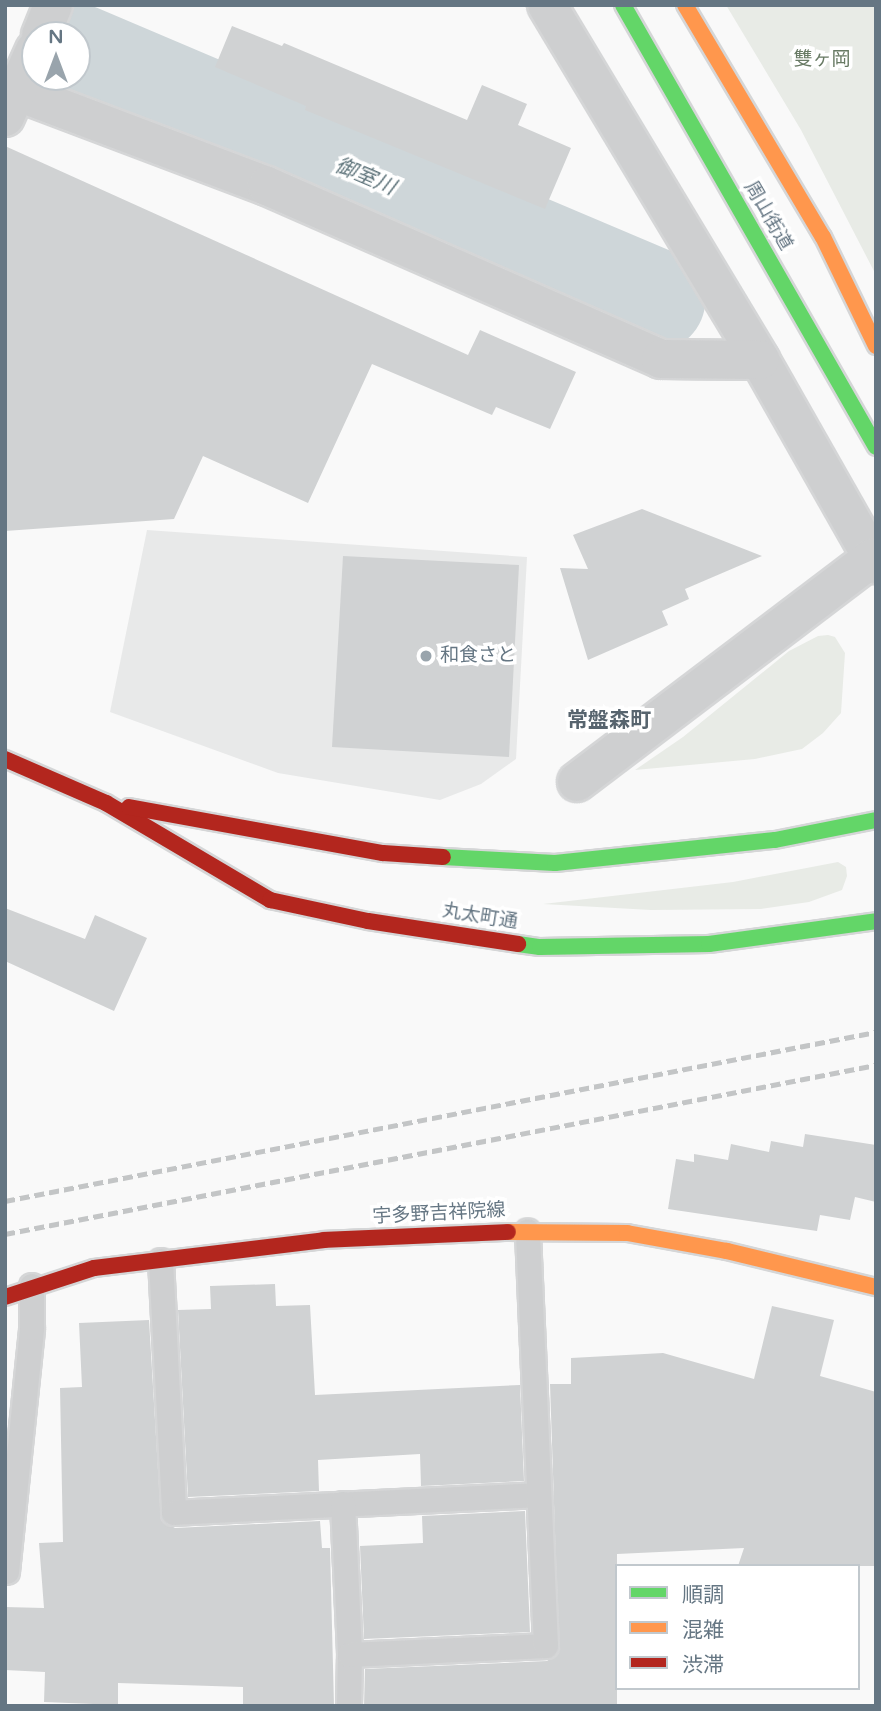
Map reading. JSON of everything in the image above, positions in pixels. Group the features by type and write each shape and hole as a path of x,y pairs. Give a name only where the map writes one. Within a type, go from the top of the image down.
{"main road":[{"name":"周山街道","path":"623,5 876,447"},
{"path":"685,5 823,237 876,346"},
{"name":"丸太町通","path":"5,759 106,803 270,900 368,921 540,947 709,944 868,922"},
{"name":"丸太町通","path":"106,803 383,853 555,863 775,840 876,820"},
{"path":"868,922 876,911"},
{"name":"宇多野吉祥院線","path":"5,1297 94,1268 324,1240 528,1231 628,1233 727,1251 876,1287"}],"street":[{"path":"547,5 760,360 874,561 577,782"},
{"path":"18,83 267,186 661,359 760,360"}],"lane":[{"path":"350,1655 546,1646 528,1231"},
{"path":"161,1261 174,1513 539,1495"},
{"path":"7,1572 32,1328 32,1286"},
{"path":"342,1504 350,1655 349,1706"}],"shaded area":[{"path":"147,530 527,557 516,759 481,784 440,800 278,773 110,712"}],"green space":[{"name":"雙ヶ岡","path":"726,5 876,5 876,275 801,130"},
{"path":"818,636 835,637 845,653 841,713 823,733 802,749 755,759 635,770 683,737 789,651"},
{"path":"838,862 846,867 847,876 842,890 809,902 761,909 651,910 543,904 733,882"}],"building":[{"path":"232,26 282,46 284,43 467,120 482,85 527,104 518,125 571,148 545,209 305,110 306,106 215,67"},
{"path":"5,146 468,355 480,330 576,372 550,429 496,407 492,415 372,364 308,503 203,456 174,519 5,531"},
{"path":"642,509 762,556 685,589 689,599 662,611 668,625 588,660 560,568 588,569 573,535"},
{"name":"和食さと","path":"343,556 519,565 509,757 332,747"},
{"path":"5,908 85,939 95,915 147,938 114,1011 5,961"},
{"path":"805,1134 876,1145 876,1202 855,1197 850,1220 820,1215 817,1231 668,1209 676,1159 694,1162 694,1154 728,1160 731,1144 769,1152 771,1141 803,1147"},
{"path":"275,1284 276,1306 310,1305 315,1395 520,1385 524,1481 421,1486 420,1454 318,1460 319,1491 188,1497 178,1310 211,1309 210,1286"},
{"path":"772,1306 834,1320 820,1376 876,1392 876,1566 739,1564 744,1548 617,1554 617,1706 364,1706 365,1669 547,1661 559,1653 550,1384 571,1384 571,1358 663,1353 754,1379"},
{"path":"149,1320 161,1520 175,1528 320,1521 322,1548 330,1548 334,1706 243,1706 243,1687 118,1683 118,1705 44,1702 45,1672 5,1670 5,1607 44,1608 39,1543 63,1542 60,1388 82,1387 79,1323"},
{"path":"525,1511 530,1632 364,1639 360,1546 423,1543 422,1516"}],"waterway":[{"name":"御室川","path":"91,61 653,299"}],"railway":[{"path":"5,1201 876,1032"},
{"path":"5,1234 876,1065"}],"traffic: fast":[{"path":"623,5 876,447"},
{"path":"443,857 555,863 775,840 876,820"},
{"path":"518,944 540,947 709,944 876,921"}],"traffic: slow":[{"path":"685,5 823,237 876,346"},
{"path":"508,1232 627,1233 727,1251 876,1287"}],"traffic: jam":[{"path":"5,759 106,803 270,900 368,921 518,944"},
{"path":"129,807 383,853 443,857"},
{"path":"5,1297 94,1268 324,1240 508,1232"}],"place":[{"name":"和食さと","path":"426,656"}],"district":[{"name":"常盤森町","path":"609,721"}]}
